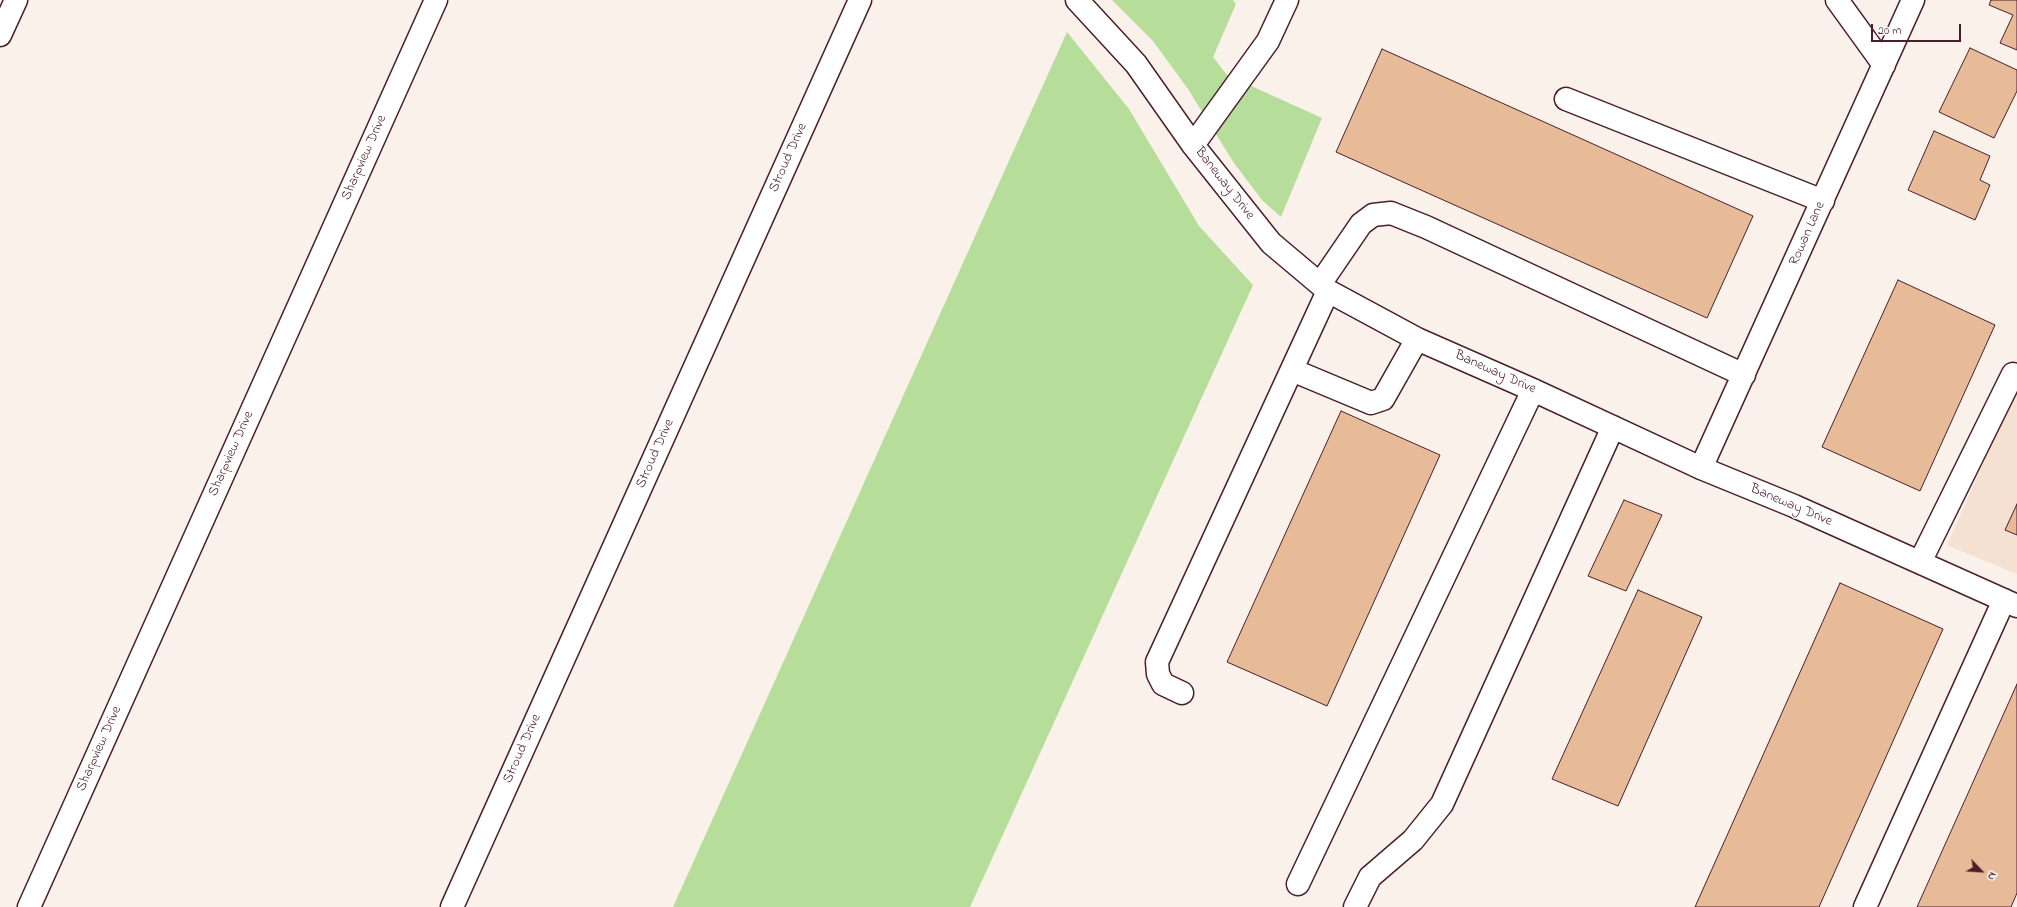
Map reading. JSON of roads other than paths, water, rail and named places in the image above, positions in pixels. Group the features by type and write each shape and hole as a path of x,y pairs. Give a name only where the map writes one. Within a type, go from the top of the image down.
{"street":[{"path":"0,35 16,0"},
{"name":"Sharpview Drive","path":"29,907 436,0"},
{"name":"Stroud Drive","path":"452,907 860,0"},
{"name":"Baneway Drive","path":"1077,0 1136,64 1193,145 1271,243 1324,287 1417,339 1533,390 1701,468 1794,506 2011,603"},
{"path":"1193,145 1268,41 1287,0"},
{"path":"1837,0 1884,65"},
{"name":"Rowan Lane","path":"1701,468 1823,201 1912,0"},
{"path":"1566,99 1823,201"},
{"path":"1182,693 1163,684 1158,674 1157,662 1292,370 1324,287 1361,224 1374,215 1391,213 1433,230 1744,375"},
{"path":"1292,370 1371,403 1383,399 1417,339"},
{"path":"1920,562 2013,374"},
{"path":"1298,884 1533,390"},
{"path":"1355,907 1370,877 1414,840 1442,804 1614,427"},
{"path":"1865,907 2011,603"}]}
